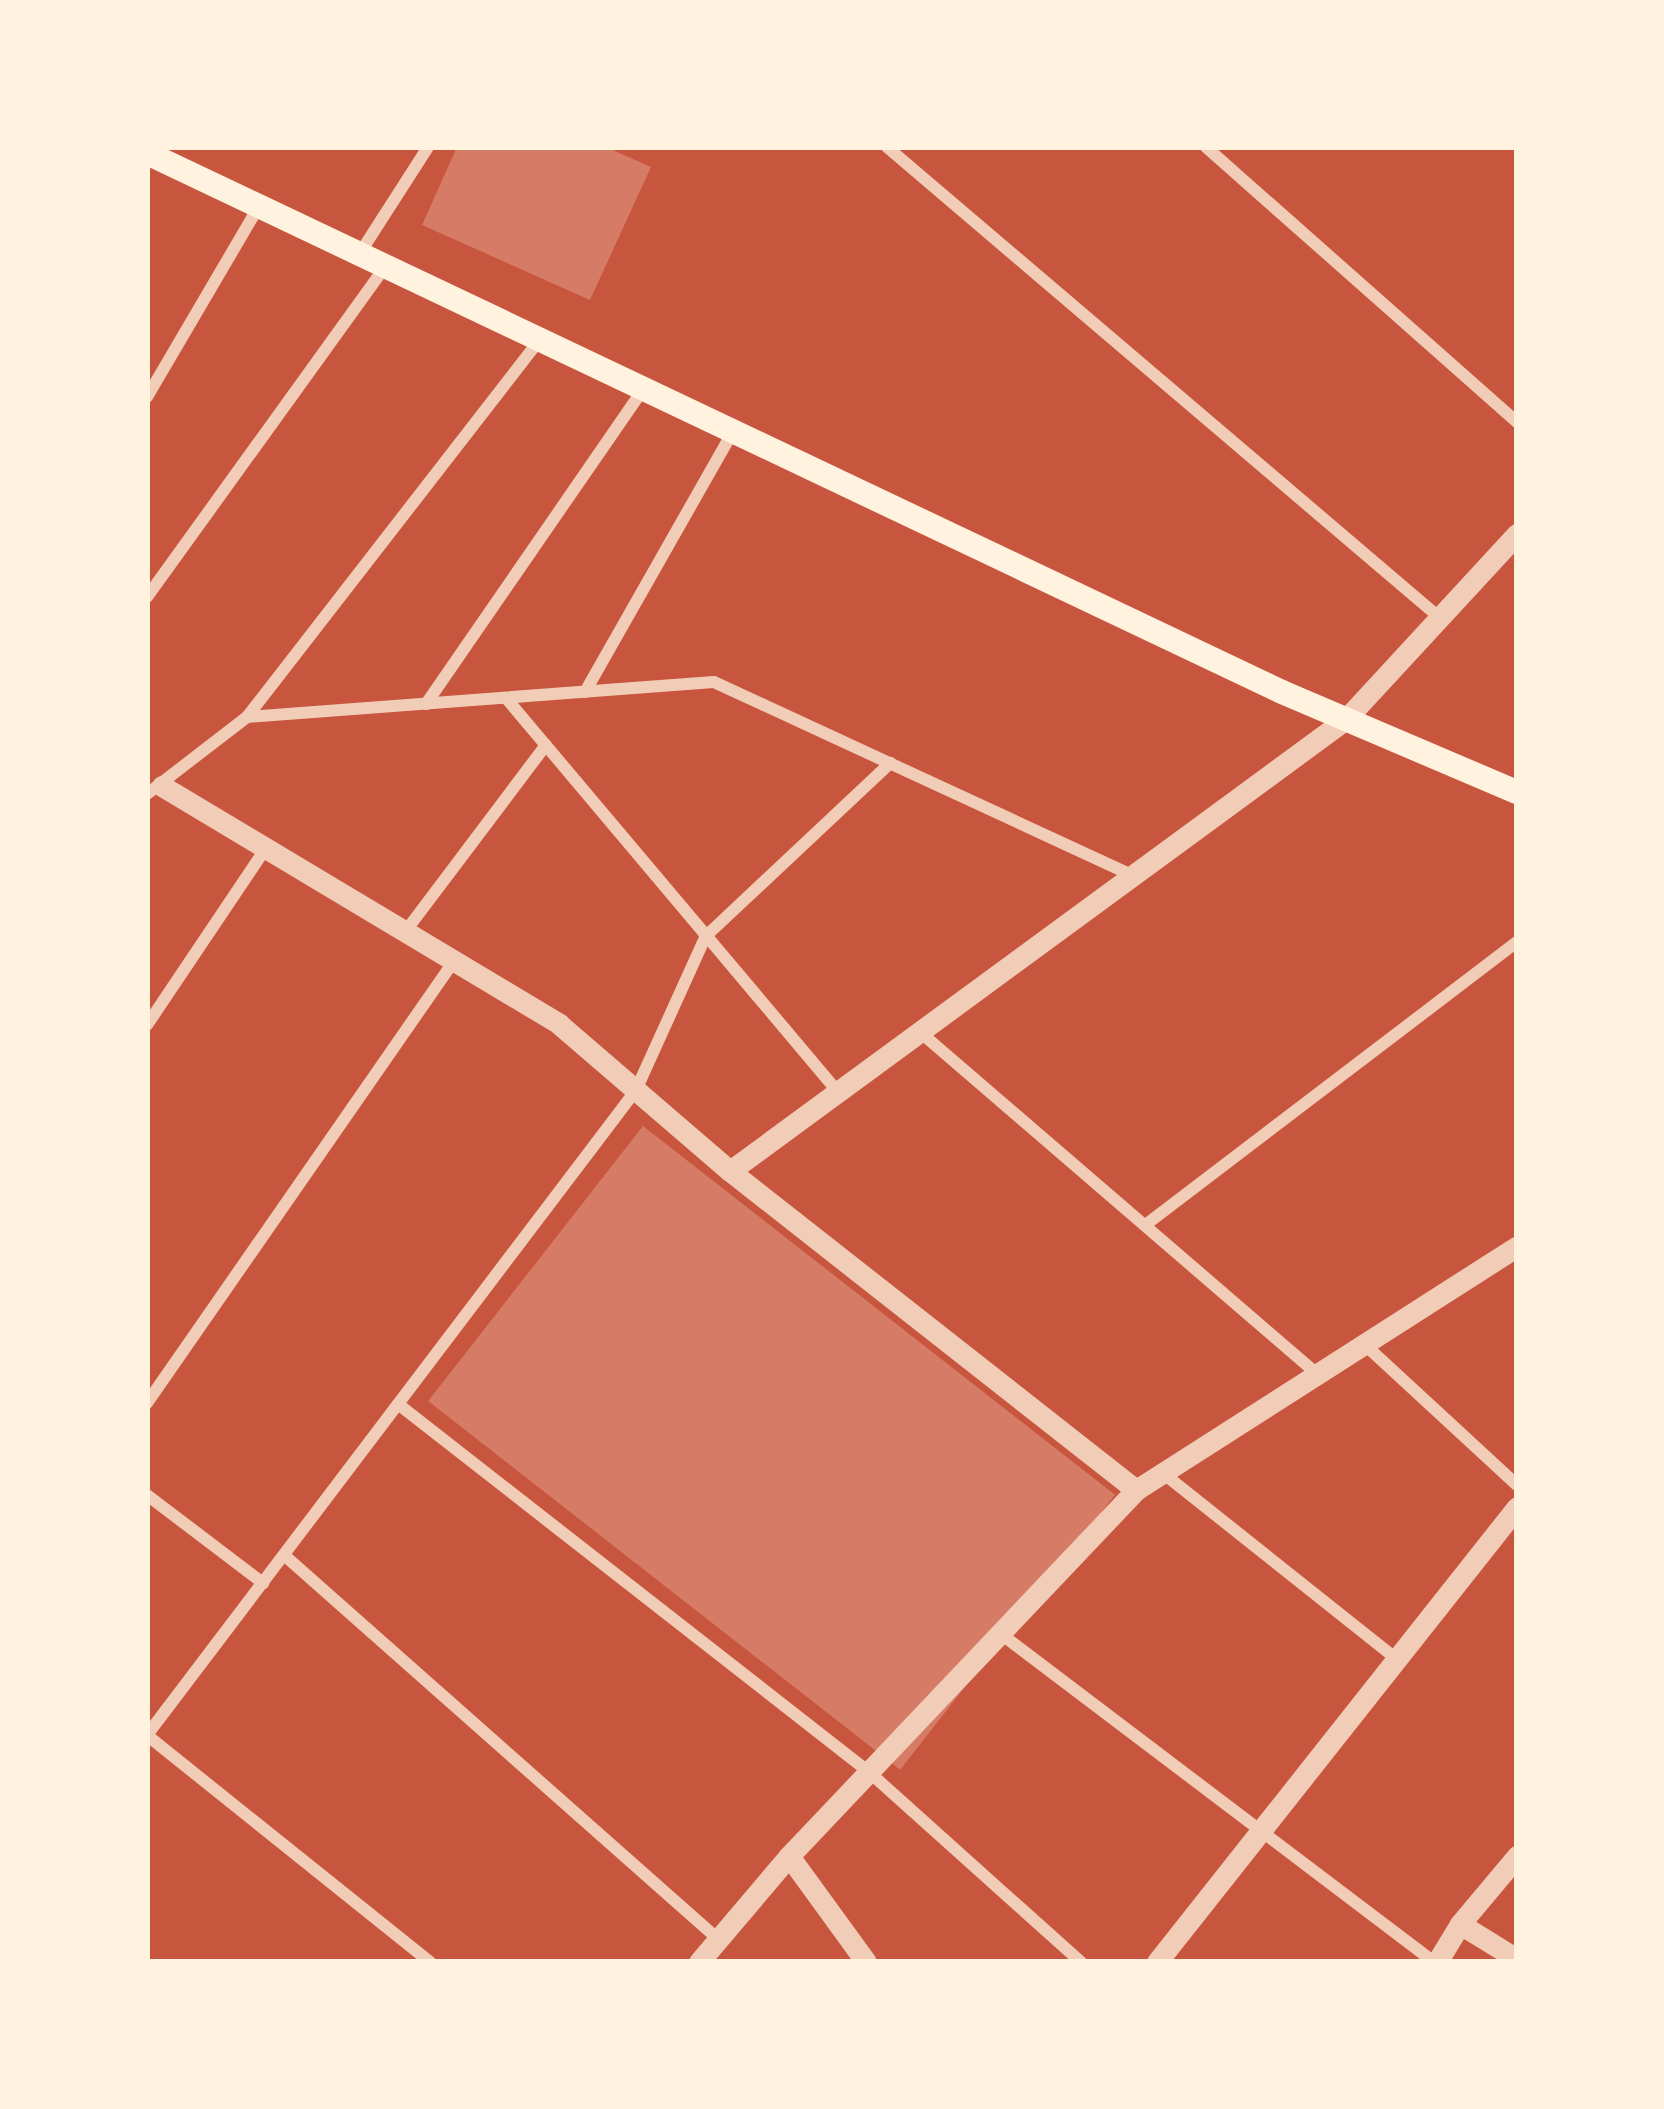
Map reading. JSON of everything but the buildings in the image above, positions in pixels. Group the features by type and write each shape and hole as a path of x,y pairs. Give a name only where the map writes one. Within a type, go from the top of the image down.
{"main road":[{"path":"147,153 1346,719 1517,792"}],"street":[{"path":"360,253 428,147"},
{"path":"886,147 1439,618"},
{"path":"1206,147 1517,422"},
{"path":"147,397 258,208"},
{"path":"147,597 387,265"},
{"path":"541,338 247,717 154,790 266,848 559,1024 730,1171 1136,1490"},
{"path":"426,704 643,388"},
{"path":"585,692 734,431"},
{"path":"730,1171 1346,719 1517,534"},
{"path":"247,717 714,682 1133,875"},
{"path":"506,698 838,1092"},
{"path":"405,932 546,745"},
{"path":"430,1962 147,1735 636,1090 706,936 890,763"},
{"path":"147,1025 266,848"},
{"path":"1148,1223 1517,942"},
{"path":"147,1403 454,961"},
{"path":"920,1032 1148,1223 1316,1373"},
{"path":"699,1962 789,1856 1136,1490 1517,1246"},
{"path":"1362,1342 1517,1485"},
{"path":"398,1404 869,1772 1081,1962"},
{"path":"1164,1474 1395,1658"},
{"path":"147,1495 263,1583"},
{"path":"1157,1962 1517,1507"},
{"path":"284,1555 720,1940"},
{"path":"1001,1634 1436,1962 1460,1924 1517,1856"},
{"path":"789,1856 866,1962"},
{"path":"1460,1924 1517,1959"}]}
